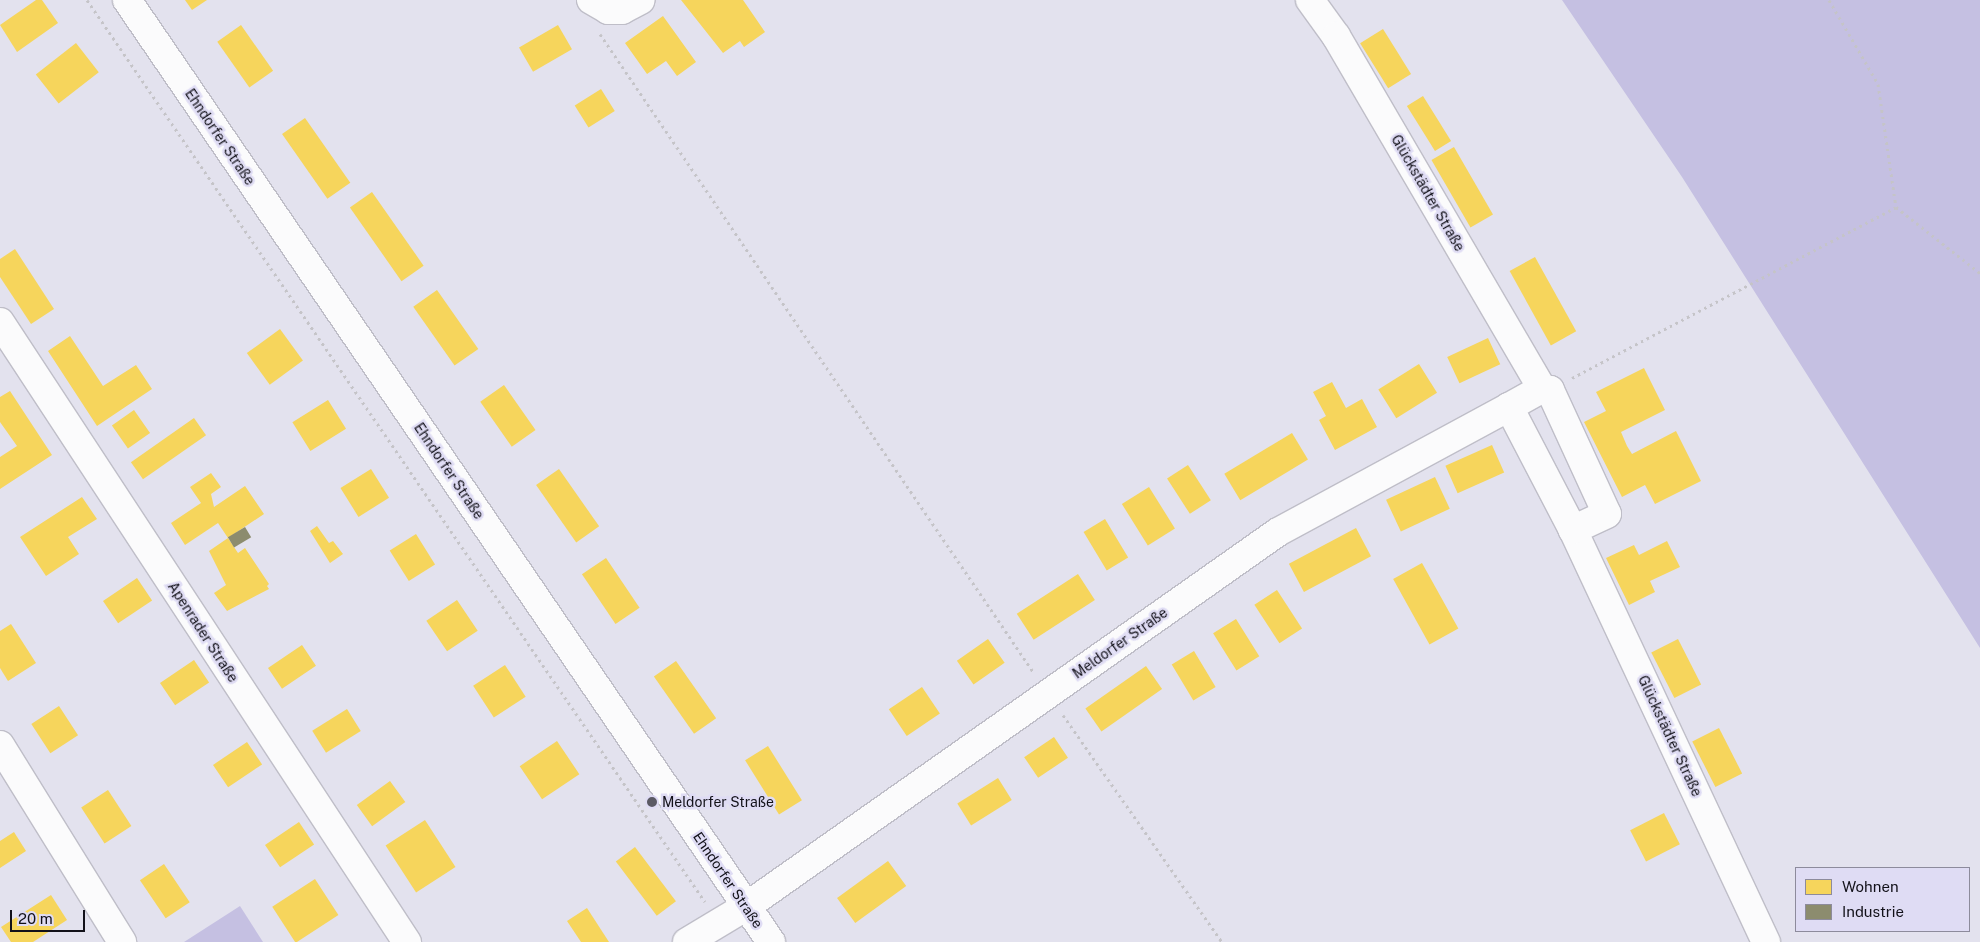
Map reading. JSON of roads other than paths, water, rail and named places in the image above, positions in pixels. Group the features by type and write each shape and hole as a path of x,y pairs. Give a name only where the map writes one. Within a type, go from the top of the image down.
{"street":[{"name":"Ehndorfer Straße","path":"127,0 771,942"},
{"path":"600,5 622,10 641,0"},
{"name":"Glückstädter Straße","path":"1310,0 1336,36 1546,390 1607,514 1573,530"},
{"name":"Apenrader Straße","path":"0,322 407,942"},
{"path":"1509,407 1546,390"},
{"name":"Meldorfer Straße","path":"687,942 747,906 1278,532 1509,407"},
{"name":"Glückstädter Straße","path":"1509,407 1573,530 1766,942"},
{"path":"0,745 122,942"}],"place":[{"name":"Meldorfer Straße","path":"652,802"}]}
